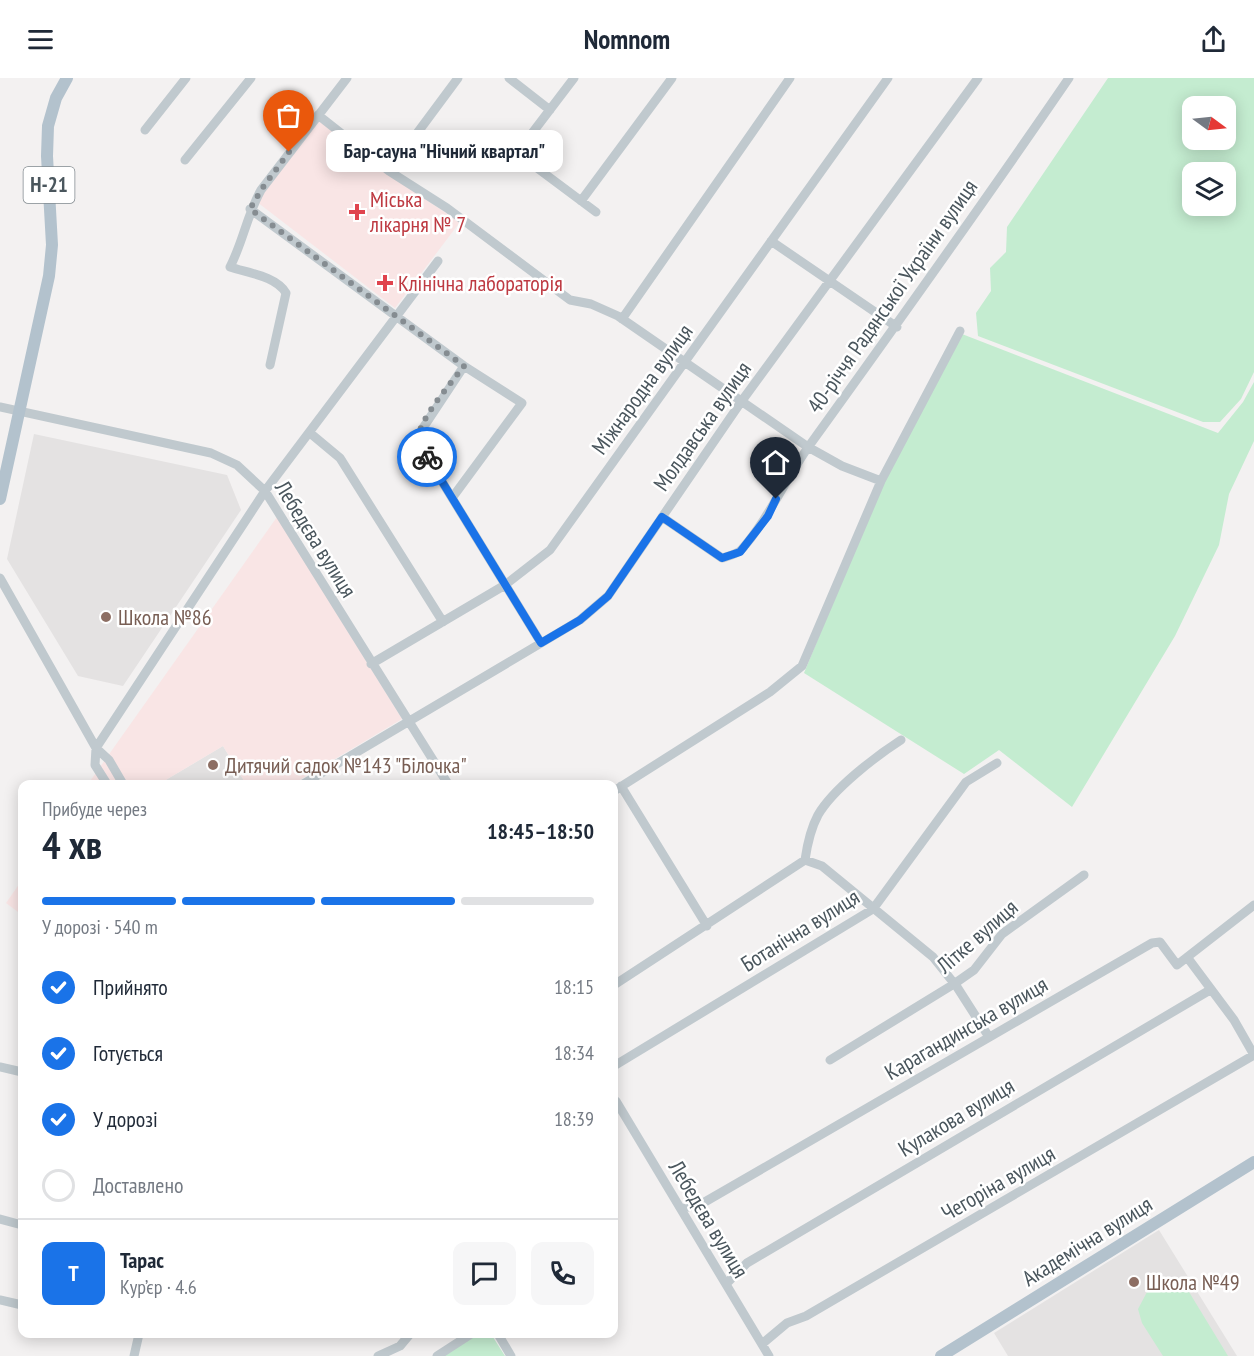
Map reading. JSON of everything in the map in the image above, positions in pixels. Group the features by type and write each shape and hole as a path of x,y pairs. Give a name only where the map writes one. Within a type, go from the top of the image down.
{"main road":[{"name":"Н-21","path":"0,499 50,276 52,245 46,156 48,126 56,98 67,78"},
{"name":"Академічна вулиця","path":"941,1356 1254,1162"}],"street":[{"path":"145,130 186,78"},
{"path":"185,160 251,78"},
{"path":"270,365 286,293 282,286 273,281 230,267 242,243 250,209 261,190 346,78"},
{"path":"389,171 458,78"},
{"path":"508,78 550,110"},
{"path":"574,78 517,153 596,212"},
{"path":"581,201 672,78"},
{"path":"622,319 790,78"},
{"name":"Міжнародна вулиця","path":"371,664 506,585 550,550 888,78"},
{"name":"Молдавська вулиця","path":"310,780 580,620 608,596 741,402 978,78"},
{"name":"40-річчя Радянської України вулиця","path":"662,517 722,558 740,552 768,516 784,482 808,447 897,327 1069,78"},
{"path":"318,115 389,171 447,208 570,300 591,304 622,319 684,364 808,447 842,466 881,482"},
{"path":"250,209 398,315 464,366 522,404 452,498"},
{"path":"771,241 897,327"},
{"path":"104,780 95,765 96,748 266,491 438,261"},
{"path":"618,788 770,692 802,666 881,482 960,331"},
{"path":"464,366 428,417 419,434 422,449 541,643"},
{"name":"Лебедєва вулиця","path":"0,407 210,453 237,465 266,491 371,664 445,780"},
{"path":"310,433 340,458 443,622"},
{"path":"0,578 96,748 109,760 121,780"},
{"path":"618,982 806,860 818,815 850,779 882,752 901,740"},
{"name":"Ботанічна вулиця","path":"618,1064 873,909 966,782 997,763"},
{"path":"618,791 707,926"},
{"path":"806,860 822,866 933,957 989,1037"},
{"name":"Літке вулиця","path":"830,1060 974,970 1002,934 1084,875"},
{"path":"1254,905 1187,957 1234,1020 1254,1055"},
{"name":"Карагандинська вулиця","path":"681,1209 703,1203 1152,943 1160,942 1177,965 1187,957"},
{"name":"Кулакова вулиця","path":"726,1284 747,1263 1210,990"},
{"name":"Чегоріна вулиця","path":"762,1344 786,1323 806,1316 1254,1055"},
{"path":"0,1067 18,1071"},
{"name":"Лебедєва вулиця","path":"618,1104 770,1356"},
{"path":"0,1219 18,1224"},
{"path":"0,1300 18,1304"},
{"path":"134,1356 138,1338"},
{"path":"378,1356 400,1346 407,1338"},
{"path":"437,1356 465,1338"},
{"path":"500,1338 511,1356"}],"shaded area":[{"name":"Міська лікарня № 7","path":"320,120 417,194 460,222 395,308 257,202"},
{"name":"Школа №86","path":"34,434 227,475 241,510 123,686 78,676 7,559"},
{"path":"277,517 402,719 300,780 244,780 223,746 166,780 91,780"},
{"name":"Дитячий садок №143 \"Білочка\"","path":"223,746 244,780 166,780"},
{"path":"18,886 18,912 6,903"},
{"name":"Школа №49","path":"1159,1230 1237,1356 1008,1356 994,1333"}],"green space":[{"path":"1108,78 1254,78 1254,372 1241,399 1220,422 1203,422 978,336 976,313 991,291 990,268 1006,252 1007,227"},
{"path":"962,334 1218,433 1243,402 1254,382 1254,441 1229,494 1219,545 1175,636 1072,807 999,750 964,774 804,673 879,490"},
{"path":"1168,1283 1186,1287 1228,1356 1163,1356 1142,1323 1138,1309 1147,1292"},
{"path":"462,1338 494,1338 505,1356 433,1356"}],"way so far":[{"path":"289,152 250,209 398,315 464,366 428,417 419,434 422,449 427,457"}],"place":[{"name":"Бар-сауна \"Нічний квартал\"","path":"289,152"},
{"name":"Міська лікарня № 7","path":"357,212"},
{"name":"Клінічна лабораторія","path":"385,283"},
{"name":"Школа №86","path":"106,617"},
{"name":"Дитячий садок №143 \"Білочка\"","path":"213,765"},
{"name":"Школа №49","path":"1134,1282"}],"route":[{"path":"427,457 541,643 580,620 608,596 662,517 722,558 740,552 768,516 776,499"}]}
